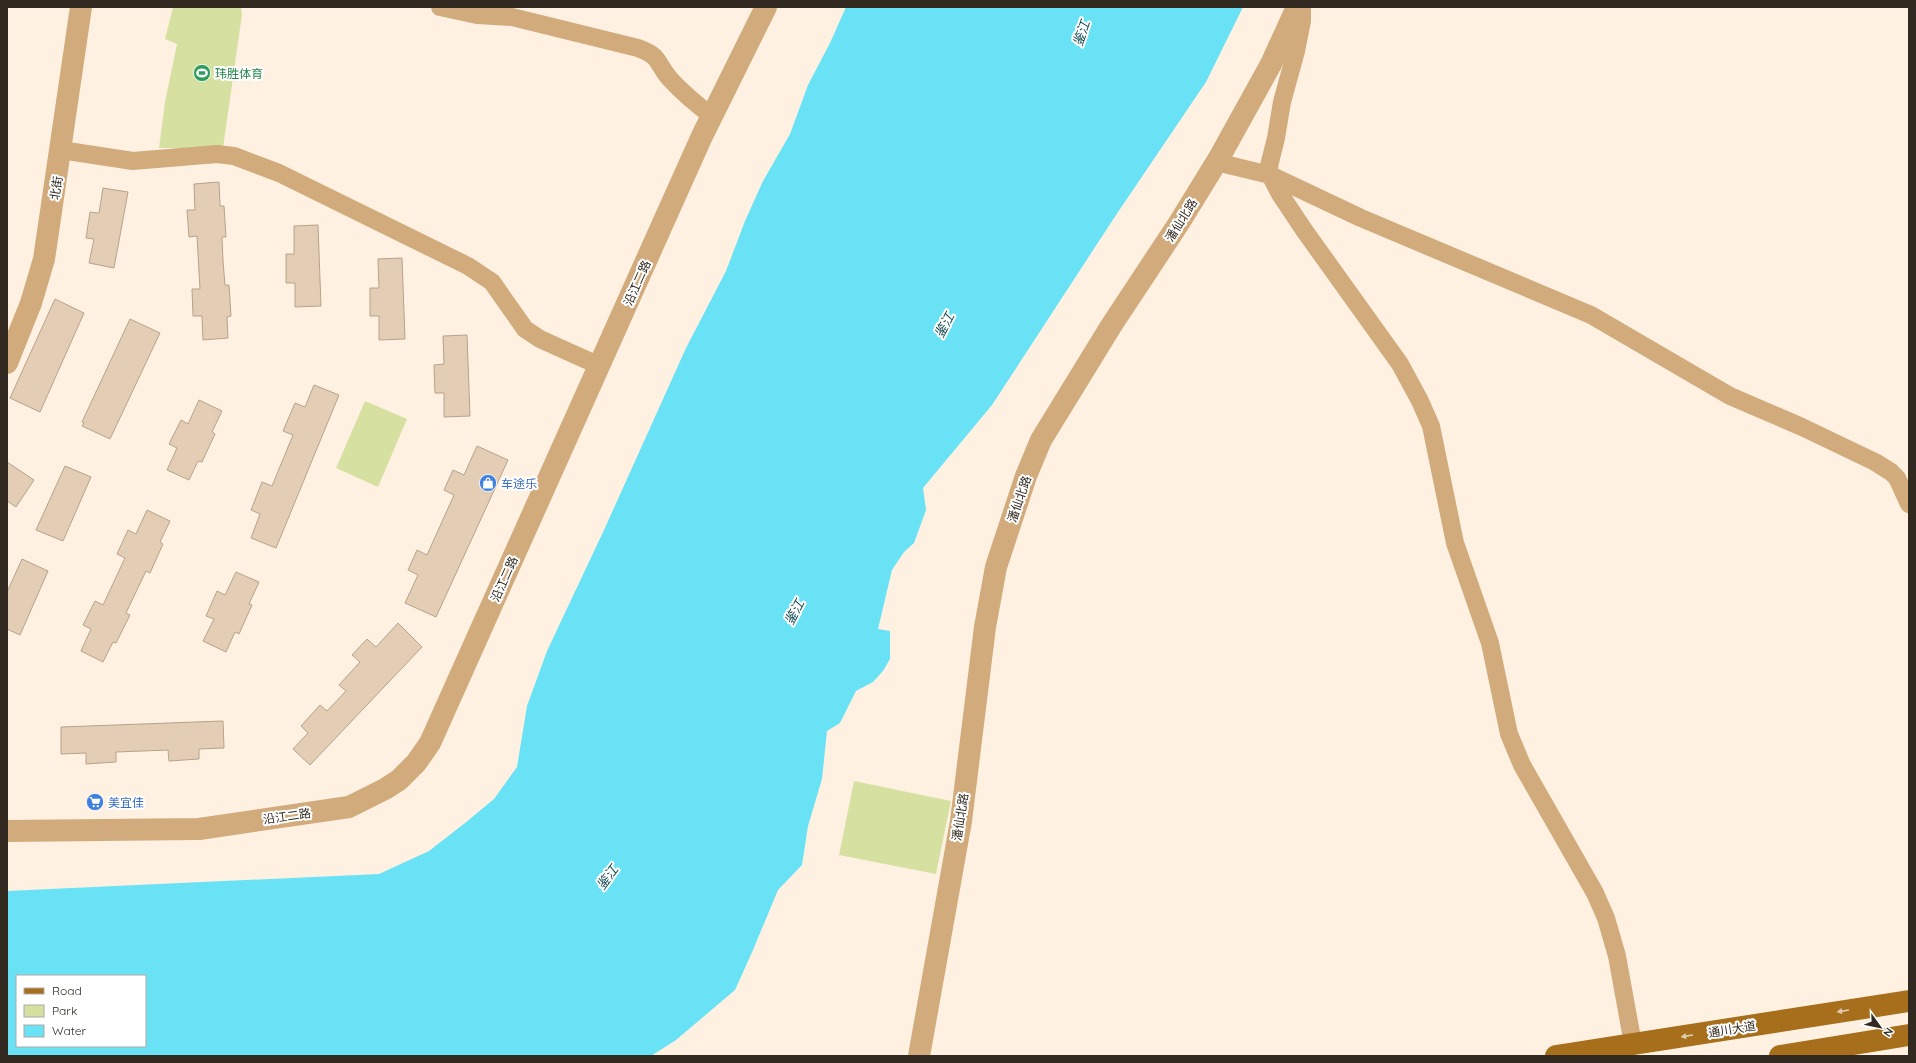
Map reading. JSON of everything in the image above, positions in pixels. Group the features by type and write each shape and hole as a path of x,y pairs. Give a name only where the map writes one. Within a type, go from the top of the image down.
{"main road":[{"name":"通川大道","path":"1556,1056 1909,1001"},
{"path":"1780,1056 1909,1035"}],"street":[{"name":"北街","path":"7,363 31,303 44,259 81,7"},
{"path":"440,7 477,15 512,17 648,52 654,55 664,72 685,94 712,116"},
{"name":"沿江二路","path":"7,831 199,829 349,807 385,789 399,780 416,763 430,743 712,116 766,7"},
{"name":"潘仙北路","path":"919,1056 961,821 986,627 998,559 1041,440 1111,326 1179,223 1216,162 1271,64 1297,7"},
{"path":"1302,7 1302,21 1296,52 1282,102 1276,138 1269,166 1270,175 1304,230 1400,364 1423,407 1431,426 1455,543 1490,642 1509,734 1522,765 1595,893 1606,918 1617,956 1633,1044"},
{"path":"61,150 133,161 217,154 234,156 251,161 279,173 468,266 492,282 525,328 540,339 600,366"},
{"path":"1216,162 1270,175 1361,218 1591,315 1730,396 1802,427 1875,462 1891,472 1897,478 1909,504"}],"green space":[{"name":"玮胜体育","path":"173,7 241,7 242,14 223,148 159,148 165,102 177,44 165,39"},
{"path":"365,401 407,419 378,487 336,468"},
{"path":"854,781 951,801 936,874 839,855"}],"water":[{"name":"鉴江","path":"846,7 1243,7 1206,82 1116,215 992,405 923,488 926,510 914,543 904,552 892,570 878,629 890,631 890,659 883,671 873,682 856,691 840,723 827,731 822,779 808,826 802,865 778,890 735,990 676,1040 651,1056 7,1056 7,891 379,874 429,851 494,799 517,767 527,706 547,651 604,530 686,348 726,271 745,221 763,181 790,134 808,85 830,43"}],"building":[{"path":"219,182 220,206 224,206 226,237 222,237 225,285 229,285 231,316 227,317 228,338 203,340 202,316 193,316 192,289 200,289 197,236 189,237 187,210 195,210 194,184"},
{"path":"103,188 128,192 114,268 89,263 94,239 86,238 90,212 99,213"},
{"path":"318,225 321,306 295,307 295,283 286,283 286,254 294,254 294,226"},
{"path":"402,258 405,339 379,340 379,316 370,316 370,288 379,288 378,259"},
{"path":"55,299 84,313 40,412 10,398"},
{"path":"130,319 160,333 110,439 82,426 84,423 82,422"},
{"path":"467,335 470,416 444,417 444,393 435,393 434,365 444,364 443,336"},
{"path":"314,385 339,395 276,548 251,538 260,514 251,510 262,482 272,486 293,435 283,431 295,403 305,407"},
{"path":"199,400 222,411 212,432 215,434 202,462 198,461 189,480 167,470 177,448 169,444 181,420 188,424"},
{"path":"477,446 508,460 436,617 405,603 418,575 408,570 417,550 427,555 454,495 444,490 453,470 464,475"},
{"path":"7,462 34,480 16,507 7,501"},
{"path":"65,466 91,477 63,541 36,530"},
{"path":"147,510 170,521 160,542 163,544 150,573 146,571 126,613 130,615 116,643 113,642 103,662 81,651 91,629 83,625 95,601 103,605 125,558 117,554 128,530 136,534"},
{"path":"22,559 48,571 20,635 7,629 7,592"},
{"path":"236,572 259,582 249,604 252,605 239,634 235,632 226,652 203,641 214,619 206,616 217,591 225,595"},
{"path":"398,623 422,647 310,765 293,749 308,733 301,726 320,705 327,711 346,691 339,685 360,662 352,655 367,639 376,647"},
{"path":"223,721 224,748 199,749 199,759 169,761 168,750 116,752 116,762 86,764 86,753 61,754 61,727"}],"place":[{"name":"玮胜体育","path":"202,73"},
{"name":"车途乐","path":"488,483"},
{"name":"美宜佳","path":"95,802"}]}
